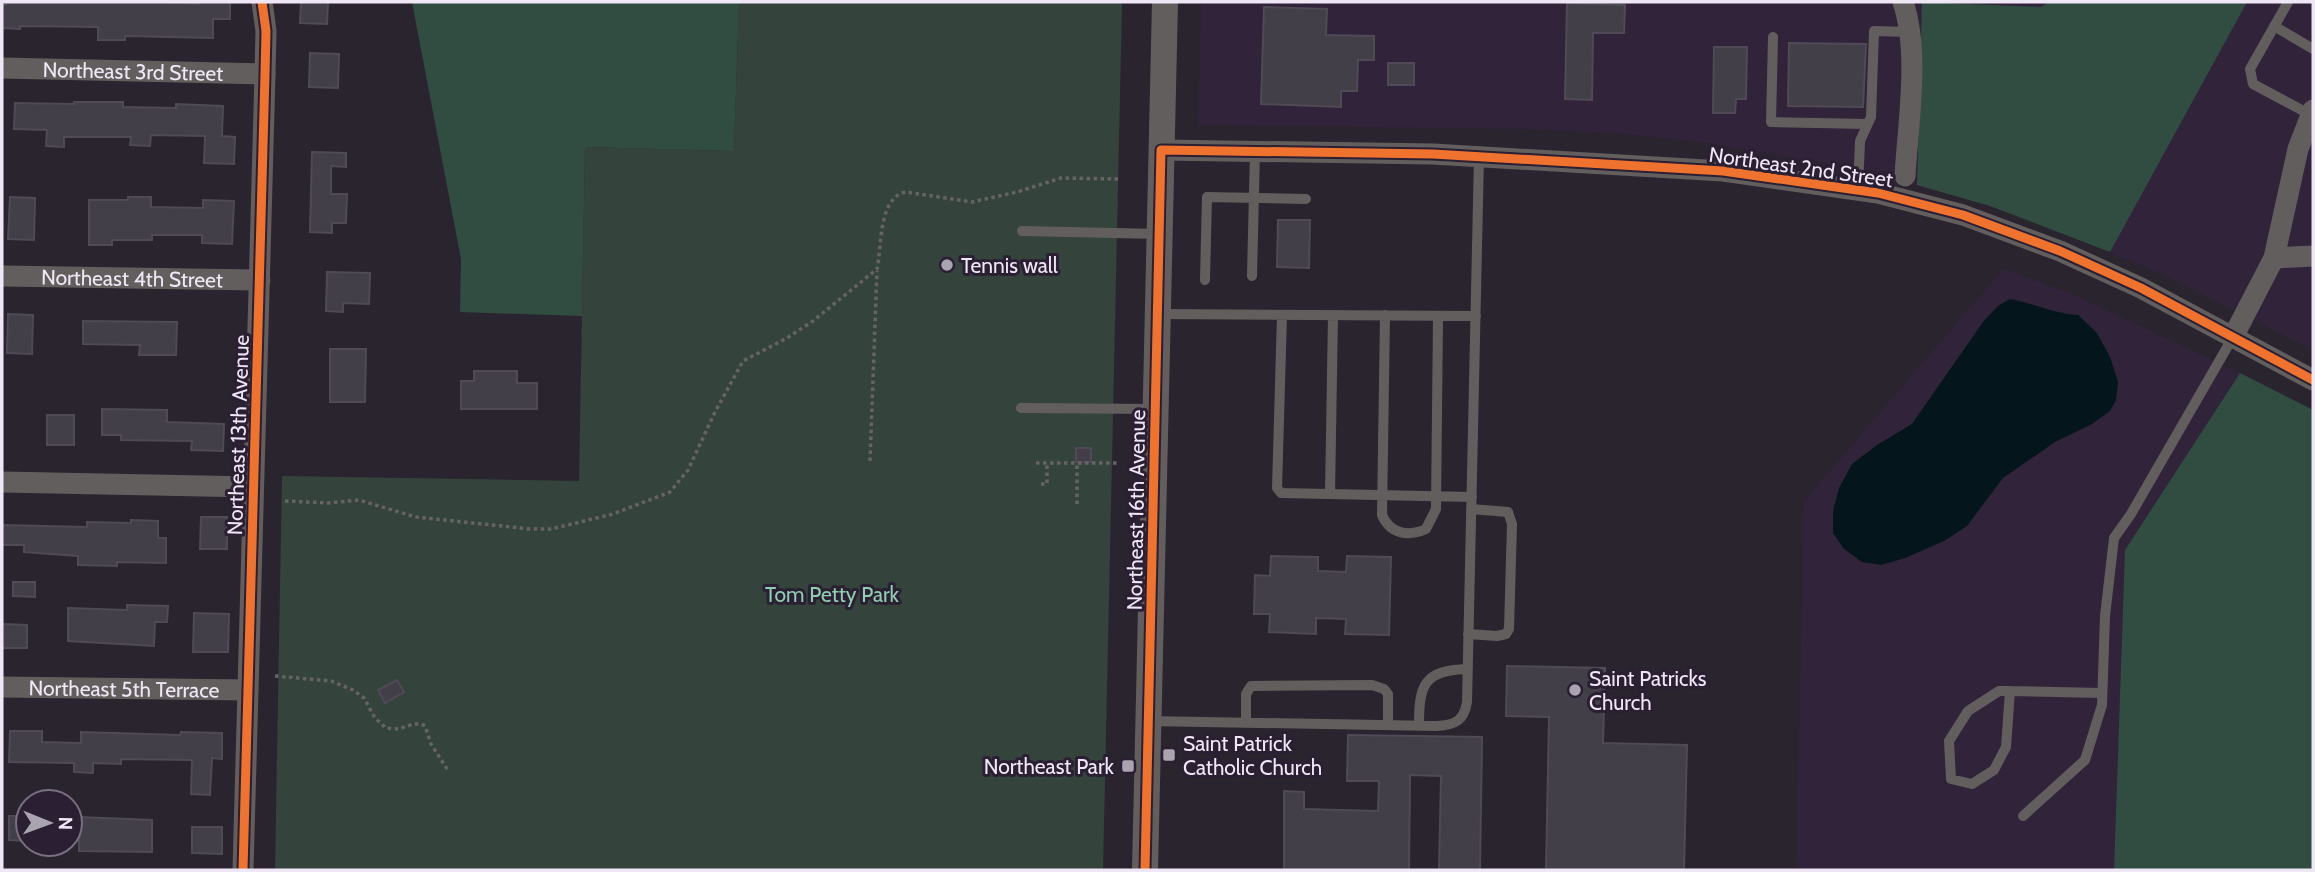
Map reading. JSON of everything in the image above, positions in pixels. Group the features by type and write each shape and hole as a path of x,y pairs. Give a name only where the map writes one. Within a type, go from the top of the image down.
{"street":[{"name":"Northeast 13th Avenue","path":"243,870 266,31 262,2"},
{"name":"Northeast 16th Avenue","path":"1145,870 1165,2"},
{"path":"1903,2 1910,22 1911,75 1905,176"},
{"name":"Northeast 3rd Street","path":"2,68 265,74"},
{"path":"2233,337 2274,258 2298,149 2312,112"},
{"name":"Northeast 2nd Street","path":"1161,150 1415,152 1723,171 1878,192 1963,215 2060,251 2141,288 2313,380"},
{"path":"2274,258 2313,256"},
{"name":"Northeast 4th Street","path":"2,276 260,281"},
{"path":"2,482 253,487"},
{"name":"Northeast 5th Terrace","path":"2,687 248,690"}],"lane":[{"path":"2288,2 2250,69 2253,84 2312,112"},
{"path":"2274,26 2313,49"},
{"path":"1858,190 1860,141 1871,117 1874,31 1910,32"},
{"path":"1773,37 1771,122 1867,124"},
{"path":"1252,276 1255,151"},
{"path":"1148,721 1445,726 1458,722 1465,711 1479,156"},
{"path":"1205,280 1207,197 1306,199"},
{"path":"1023,231 1159,234"},
{"path":"1157,314 1476,316"},
{"path":"1282,315 1277,488 1286,494 1472,497"},
{"path":"1330,494 1334,315"},
{"path":"1385,316 1382,515 1389,527 1400,533 1412,533 1426,529 1436,509 1438,316"},
{"path":"2023,816 2085,760 2102,705 2105,616 2114,538 2131,514 2233,337"},
{"path":"1021,408 1155,409"},
{"path":"1468,634 1497,636 1506,634 1508,629 1512,524 1508,512 1503,510 1471,509"},
{"path":"1419,726 1421,692 1427,680 1442,672 1467,669"},
{"path":"1246,723 1246,694 1251,685 1372,685 1384,689 1388,694 1388,725"},
{"path":"2010,691 2006,747 1994,770 1972,784 1951,779 1950,741 1968,711 1998,691 2010,691 2102,693"}],"path":[{"path":"870,461 877,269 882,223 893,197 906,192 972,202 1062,178 1121,179"},
{"path":"285,501 328,503 359,500 416,517 551,529 613,514 670,492 688,470 743,361 788,338 813,321 877,269"},
{"path":"1036,463 1118,464"},
{"path":"1041,484 1047,484 1047,463"},
{"path":"1077,463 1077,504"},
{"path":"275,676 331,681 353,690 364,698 375,718 386,728 399,729 414,724 425,726 431,744 449,772"}],"shaded area":[{"path":"1201,2 2313,2 2313,350 2164,275 2039,223 1990,206 1846,167 1701,142 1614,133 1524,129 1198,125"},
{"path":"2003,269 2070,293 2240,373 2125,550 2114,870 1796,870 1804,501"},
{"path":"2010,299 2078,315 2097,333 2110,357 2118,382 2116,400 2110,411 2092,424 2055,442 2003,478 1967,526 1944,541 1881,565 1862,562 1844,549 1833,533 1833,511 1839,488 1852,464 1912,424 1983,322 1998,306"}],"green space":[{"path":"412,2 739,2 734,151 585,147 582,316 460,312 461,259"},
{"name":"Tom Petty Park","path":"739,2 1122,2 1103,870 275,870 282,476 579,481 585,147 734,151"},
{"path":"1922,2 2041,7 2049,2 2247,2 2110,252 1990,206 1917,185"},
{"path":"2240,373 2313,410 2313,870 2114,870 2125,550"}],"building":[{"path":"6,2 230,2 230,19 213,19 213,38 125,36 125,40 98,40 98,27 2,28 2,5 6,5"},
{"path":"301,2 328,2 327,24 300,23"},
{"path":"1567,3 1625,5 1624,33 1593,33 1592,100 1565,99"},
{"path":"1264,7 1327,9 1326,35 1374,36 1374,60 1358,60 1357,91 1341,91 1341,107 1261,104"},
{"path":"1789,43 1866,44 1863,107 1788,106"},
{"path":"1714,47 1747,47 1746,99 1736,99 1735,113 1713,113"},
{"path":"310,53 339,54 338,88 309,87"},
{"path":"1388,63 1414,63 1414,85 1388,85"},
{"path":"123,102 123,107 176,108 176,104 223,106 222,136 235,137 234,164 204,163 205,136 151,135 150,146 130,145 131,137 64,137 64,147 46,146 47,130 14,129 15,103"},
{"path":"312,152 346,153 346,167 331,166 331,194 347,194 346,223 332,223 332,233 310,232"},
{"path":"10,197 35,198 34,240 8,239"},
{"path":"128,197 151,197 151,207 203,208 203,200 234,201 232,244 202,243 202,235 152,235 152,240 112,240 112,245 89,245 89,200 128,200"},
{"path":"1278,220 1310,220 1309,268 1277,267"},
{"path":"327,272 370,273 369,304 343,303 343,312 326,311"},
{"path":"8,314 33,315 32,354 7,353"},
{"path":"83,321 177,322 176,355 139,355 140,345 83,344"},
{"path":"330,349 366,349 365,402 330,402"},
{"path":"474,371 517,371 517,383 537,383 537,409 461,409 461,381 474,381"},
{"path":"102,409 167,410 167,422 224,424 223,451 191,450 192,441 121,440 121,435 102,435"},
{"path":"47,415 74,415 74,445 47,445"},
{"path":"1076,448 1091,448 1091,462 1076,462"},
{"path":"201,517 227,517 227,549 200,549"},
{"path":"131,520 158,521 158,538 166,538 166,563 117,562 117,566 78,565 78,556 24,552 24,545 2,545 2,525 87,527 87,522 131,523"},
{"path":"1271,556 1318,557 1318,571 1346,572 1347,556 1391,557 1389,635 1345,634 1346,619 1316,618 1316,634 1269,632 1270,614 1254,614 1255,575 1270,576"},
{"path":"13,582 35,582 35,597 13,596"},
{"path":"127,605 168,606 167,622 155,622 154,646 68,641 68,608 127,610"},
{"path":"194,613 229,614 228,652 193,652"},
{"path":"2,624 27,625 27,648 2,648"},
{"path":"1507,666 1605,668 1603,743 1687,745 1684,870 1546,870 1549,717 1506,716"},
{"path":"397,680 404,692 385,703 378,690"},
{"path":"10,731 42,731 42,742 81,743 81,732 180,735 181,732 222,733 222,759 212,758 210,795 191,794 192,760 121,759 121,764 93,763 93,773 74,772 74,763 9,762"},
{"path":"1348,735 1482,737 1480,870 1439,870 1441,776 1410,775 1409,870 1284,870 1284,791 1304,792 1304,809 1378,811 1379,781 1347,781"},
{"path":"9,816 14,816 14,840 9,840"},
{"path":"84,817 152,820 152,852 84,851"},
{"path":"192,827 222,827 222,854 192,853"}],"cycle path":[{"path":"243,870 266,31 262,2"},
{"path":"1145,870 1161,150 1433,154 1723,171 1878,193 1963,215 2060,251 2141,288 2313,380"}],"place":[{"name":"Tennis wall","path":"947,265"},
{"name":"Saint Patricks Church","path":"1575,690"},
{"name":"Saint Patrick Catholic Church","path":"1169,755"},
{"name":"Northeast Park","path":"1128,766"}]}
